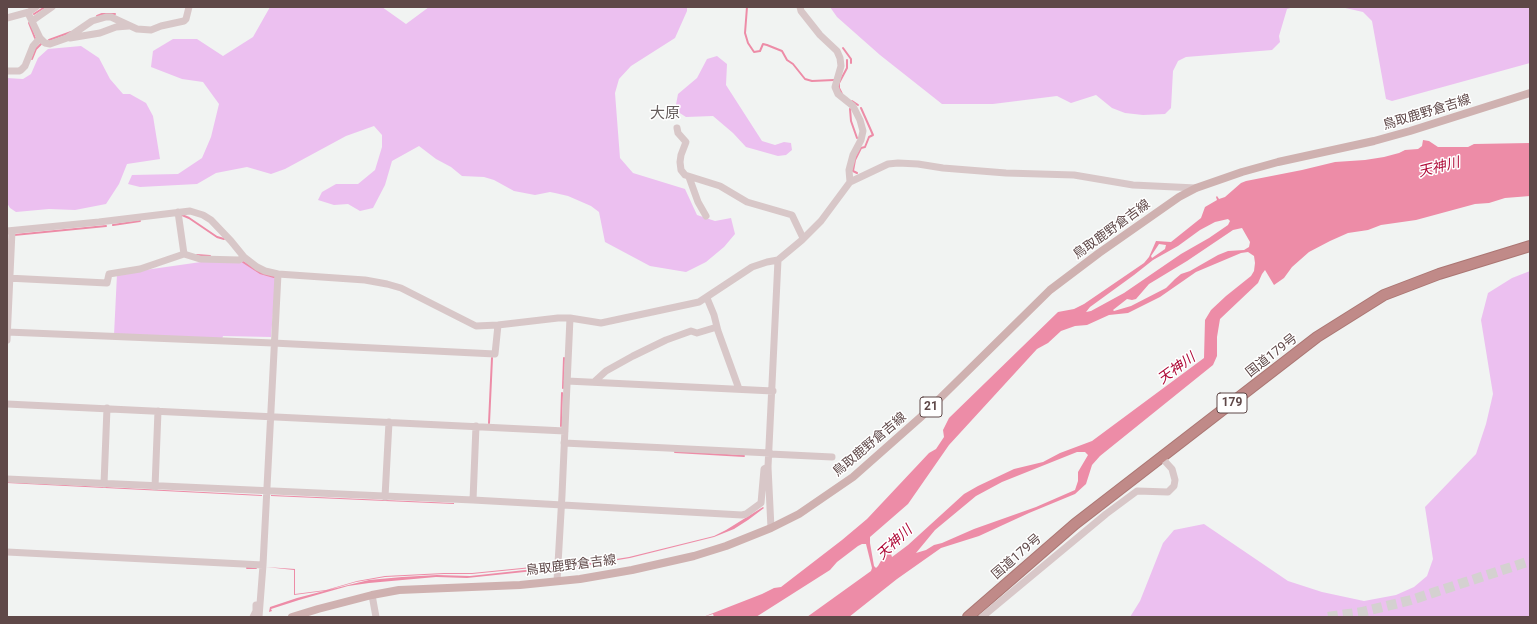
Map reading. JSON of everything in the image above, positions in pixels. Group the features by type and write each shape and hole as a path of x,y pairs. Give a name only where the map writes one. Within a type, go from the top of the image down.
{"highway":[{"name":"国道179号","path":"968,617 1075,524 1317,337 1384,296 1439,274 1530,246"}],"main road":[{"name":"鳥取鹿野倉吉線","path":"292,617 318,608 372,594 399,590 520,585 580,579 632,570 694,556 726,546 771,528 799,514 853,477 922,416 1050,290 1099,253 1179,197 1196,188 1242,172 1410,131 1530,92"}],"street":[{"path":"7,18 28,13 36,7"},
{"path":"32,21 52,7"},
{"path":"67,38 99,18 111,17 137,29 151,30 161,26 184,21 186,19 189,7"},
{"path":"800,7 801,11 820,35 836,51 840,58 840,66 835,87 838,94 853,106 860,120 863,131 861,140 853,155 849,170 850,182"},
{"path":"28,13 40,38 45,43 50,44 67,38 90,35 116,27 129,26"},
{"path":"7,71 19,71 25,66 33,46 40,38"},
{"path":"855,110 862,105"},
{"path":"677,128 678,133 686,142 681,155 681,170 685,175 720,186 747,202 792,216 804,238"},
{"path":"7,340 9,231 178,212 190,212 203,215 211,220 244,257 265,271 278,274 365,280 387,284 401,288 476,326 558,318 570,318 601,323 699,302 752,267 778,260 804,238 821,220 850,182 884,166 898,163 1006,173 1074,176 1132,185 1196,188"},
{"path":"689,177 698,202 706,216"},
{"path":"178,212 184,254"},
{"path":"8,279 108,283 109,274 140,269 184,254 195,258 208,259 239,260 244,257"},
{"path":"771,528 768,467 770,454 778,260"},
{"path":"253,617 256,611 267,492 278,274"},
{"path":"707,298 739,390"},
{"path":"556,581 562,505 570,318"},
{"path":"7,332 495,354 498,325"},
{"path":"594,382 606,371 666,340 691,331 697,333 717,327"},
{"path":"567,381 773,391"},
{"path":"7,404 565,431"},
{"path":"104,484 107,408"},
{"path":"155,487 158,411"},
{"path":"385,497 389,422"},
{"path":"472,500 476,426"},
{"path":"564,443 832,457"},
{"path":"982,617 1106,514 1138,491 1168,492 1174,486 1175,480 1172,469 1162,458"},
{"path":"7,479 746,514 761,503 764,469 768,467"},
{"path":"7,552 261,565"},
{"path":"259,617 261,565"},
{"path":"372,594 376,617"}],"shaded area":[{"path":"270,7 382,7 406,24 429,7 687,7 687,11 675,38 631,66 619,79 615,93 620,158 633,173 685,189 697,215 715,221 731,218 735,234 724,247 706,262 686,272 650,266 605,242 599,212 591,206 568,196 550,192 535,195 514,191 494,180 484,177 462,176 419,146 392,161 385,185 373,208 360,211 348,204 334,205 318,200 322,192 336,184 358,184 375,170 382,147 382,135 374,126 346,136 285,169 271,174 247,167 216,173 197,184 140,187 128,184 132,175 178,174 202,158 211,137 219,104 203,82 182,79 151,67 153,51 173,39 197,39 223,56 253,37"},
{"path":"830,7 1294,7 1287,9 1279,36 1280,42 1272,50 1186,57 1178,61 1173,71 1171,108 1165,114 1143,115 1125,113 1112,108 1096,95 1071,103 1057,96 993,104 942,104 880,55 837,17"},
{"path":"1341,7 1530,7 1530,63 1392,101 1386,99 1372,21 1363,12"},
{"path":"81,46 99,58 110,79 123,94 130,94 146,103 153,116 160,159 127,164 119,184 106,204 75,210 49,209 16,212 10,208 7,203 7,78 23,79 31,74 38,58 48,49"},
{"path":"717,56 727,64 726,85 762,141 775,145 784,142 791,143 792,150 786,155 778,156 746,147 733,133 713,116 686,117 675,110 678,94 697,78 707,59"},
{"path":"208,261 245,261 276,276 271,337 223,336 222,339 114,335 117,274"},
{"path":"1530,271 1530,617 1130,617 1140,601 1163,543 1174,530 1204,524 1288,581 1322,592 1364,601 1396,595 1414,587 1427,576 1433,559 1425,507 1476,454 1486,424 1493,394 1481,320 1488,293 1512,278"}],"water":[{"name":"天神川","path":"1423,140 1429,141 1438,147 1468,147 1474,144 1530,143 1530,196 1505,198 1489,203 1475,204 1416,220 1381,225 1368,230 1348,233 1309,252 1292,267 1284,278 1274,285 1265,270 1258,283 1220,319 1217,337 1217,356 1213,365 1100,456 1092,465 1086,484 1075,494 979,536 941,548 897,579 849,617 807,617 871,571 872,568 866,544 858,546 837,562 830,570 756,617 714,617 713,614 703,617 774,588 781,587 842,540 867,519 929,453 936,449 944,437 943,430 949,418 1058,312 1074,309 1084,304 1144,263 1149,257 1156,241 1171,242 1201,218 1205,207 1217,200 1217,196 1219,199 1225,197 1241,183 1246,181 1335,162 1384,157 1405,150 1418,149 1422,146","holes":["1228,219 1230,221 1228,225 1209,238 1181,254 1124,293 1091,311 1086,312 1090,307 1153,260 1215,222","1242,228 1250,242 1249,247 1244,250 1228,251 1218,255 1190,271 1181,274 1166,288 1131,306 1113,310 1127,299 1136,299 1149,284 1187,261 1233,230","1159,244 1166,245 1165,249 1152,258 1151,256","1248,252 1254,256 1254,271 1251,276 1211,310 1205,320 1204,358 1092,441 1060,453 1043,462 1014,469 964,494 908,545 892,557 891,554 896,548 889,550 878,566 876,568 874,566 870,537 908,504 949,445 1037,349 1048,343 1061,331 1075,326 1087,325 1109,315 1128,313 1160,297 1196,272 1241,253","1077,452 1085,452 1088,455 1078,472 1078,481 1075,490 1036,507 974,529 916,553 935,530 976,496 1002,482"]},
{"path":"7,483 262,495 262,496"},
{"path":"271,496 454,503 454,504"},
{"path":"763,507 764,508 734,529 714,537 630,558 565,569 565,567 629,557 714,536"},
{"path":"266,567 295,569 295,594 326,590 357,581 385,576 472,573 532,567 472,574 444,574 385,577 356,582 328,590 369,580 437,575 470,576 553,567 553,569 467,578 436,577 348,586 271,609 272,611 269,612 270,607 324,591 294,595 294,570"}],"waterway":[{"path":"34,14 45,7"},
{"path":"747,7 745,33 748,43 754,52 760,51 763,44 767,45 782,51 787,60 793,64 805,79 812,81 834,80"},
{"path":"97,16 102,14 115,14"},
{"path":"29,23 35,38"},
{"path":"49,40 71,32"},
{"path":"32,59 36,49 42,43"},
{"path":"843,48 851,59 851,63"},
{"path":"842,94 839,88 839,83 847,68 847,60"},
{"path":"852,101 858,105"},
{"path":"857,173 853,171 855,160 861,148 865,147 869,137 873,135 861,108"},
{"path":"850,109 851,121 857,138"},
{"path":"182,215 217,237 224,239"},
{"path":"113,225 140,221"},
{"path":"14,235 106,226"},
{"path":"197,255 210,256"},
{"path":"243,262 260,273 274,277"},
{"path":"489,423 492,358"},
{"path":"563,388 564,358"},
{"path":"561,426 562,393"},
{"path":"675,452 744,456"},
{"path":"247,568 256,568"}],"tunnel":[{"path":"1328,617 1362,612 1411,600 1530,561"}],"district":[{"name":"大原","path":"665,114"}]}
